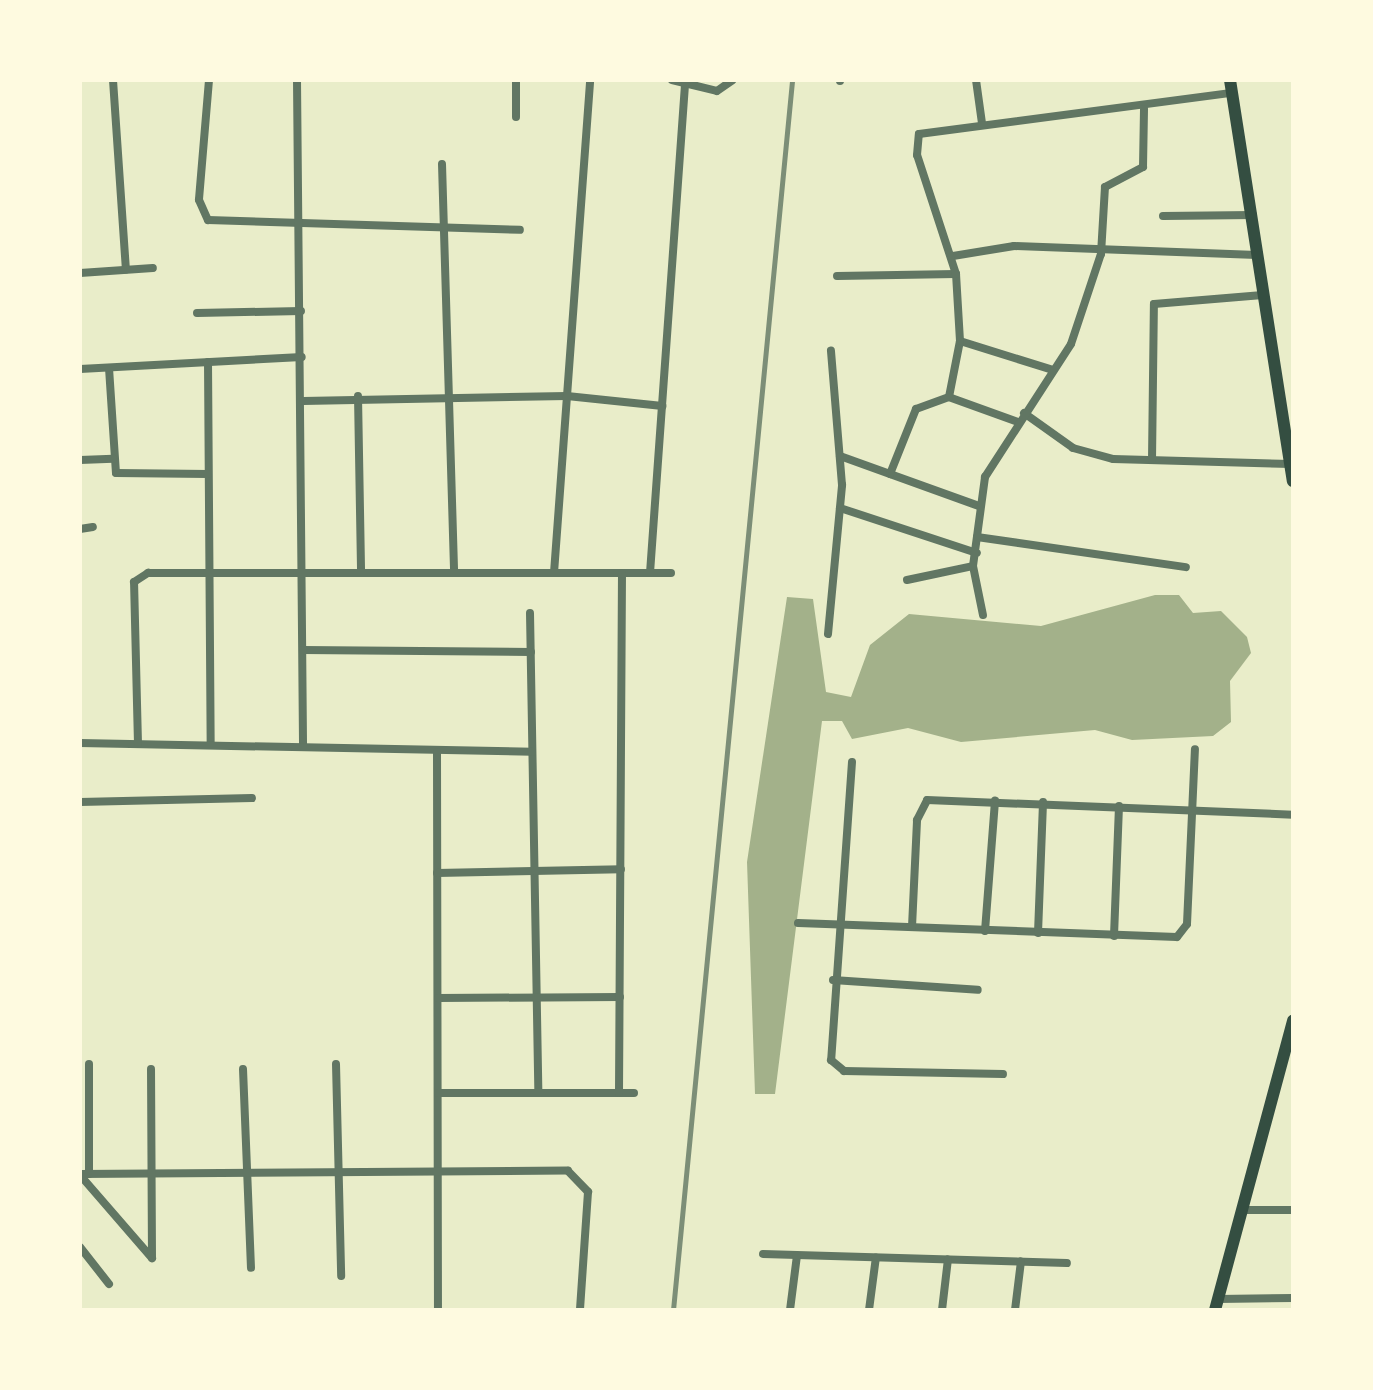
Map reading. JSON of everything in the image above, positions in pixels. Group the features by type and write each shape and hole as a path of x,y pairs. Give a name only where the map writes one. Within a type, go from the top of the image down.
{"main road":[{"path":"1230,86 1262,255 1293,481"},
{"path":"1217,1304 1291,1045 1293,1020"}],"street":[{"path":"113,80 126,270"},
{"path":"209,80 202,212 219,226 520,230"},
{"path":"297,80 303,401 302,745"},
{"path":"516,80 516,117"},
{"path":"554,573 590,80"},
{"path":"672,80 717,91 733,80"},
{"path":"976,80 982,123"},
{"path":"650,573 685,82"},
{"path":"949,398 960,341 956,274 915,142 926,130 1144,110 1230,86"},
{"path":"983,615 973,566 979,506 1021,418 1076,334 1101,254 1107,181 1142,173 1144,110"},
{"path":"442,164 454,573"},
{"path":"1164,216 1253,215"},
{"path":"953,256 1014,246 1101,254 1262,255"},
{"path":"80,273 153,268"},
{"path":"837,276 956,274"},
{"path":"1152,460 1154,304 1268,294"},
{"path":"197,313 301,311"},
{"path":"960,341 1053,370"},
{"path":"828,634 840,508 831,350"},
{"path":"80,369 302,357"},
{"path":"208,362 211,745"},
{"path":"108,368 113,459 122,477 208,474"},
{"path":"303,401 358,396 567,396 662,406"},
{"path":"358,396 361,573"},
{"path":"890,474 916,409 949,398 1021,418 1073,448 1152,460 1291,464"},
{"path":"840,456 979,506"},
{"path":"80,460 113,459"},
{"path":"840,508 976,553"},
{"path":"80,529 93,527"},
{"path":"977,537 1186,567"},
{"path":"907,580 973,566"},
{"path":"138,744 134,582 148,573 671,573"},
{"path":"620,1092 622,573"},
{"path":"530,613 538,1093"},
{"path":"303,650 531,652"},
{"path":"80,743 532,752"},
{"path":"798,923 1114,936 1183,932 1195,749"},
{"path":"437,752 438,1310"},
{"path":"852,762 829,1051 837,1068 1003,1074"},
{"path":"912,928 919,808 939,797 1293,815"},
{"path":"80,802 252,798"},
{"path":"986,930 995,800"},
{"path":"1038,933 1044,802"},
{"path":"1114,936 1120,806"},
{"path":"436,872 621,869"},
{"path":"833,980 978,990"},
{"path":"438,998 620,998"},
{"path":"89,1064 83,1174 147,1259 155,1254 151,1069"},
{"path":"336,1064 340,1276"},
{"path":"244,1069 250,1268"},
{"path":"438,1093 634,1092"},
{"path":"83,1174 439,1169 580,1176 588,1192 580,1310"},
{"path":"1244,1210 1293,1210"},
{"path":"80,1247 110,1284"},
{"path":"763,1254 1068,1263"},
{"path":"790,1310 798,1255"},
{"path":"868,1310 876,1257"},
{"path":"942,1310 948,1259"},
{"path":"1015,1310 1021,1261"},
{"path":"1217,1304 1293,1298"}],"shaded area":[{"path":"1155,595 1179,595 1193,613 1221,611 1247,637 1251,653 1230,681 1231,722 1213,736 1132,740 1095,730 961,742 908,728 852,739 842,721 822,721 775,1094 755,1094 747,862 787,597 813,599 826,692 851,697 870,645 909,614 1041,626"}],"railway":[{"path":"673,1310 792,80"}]}
